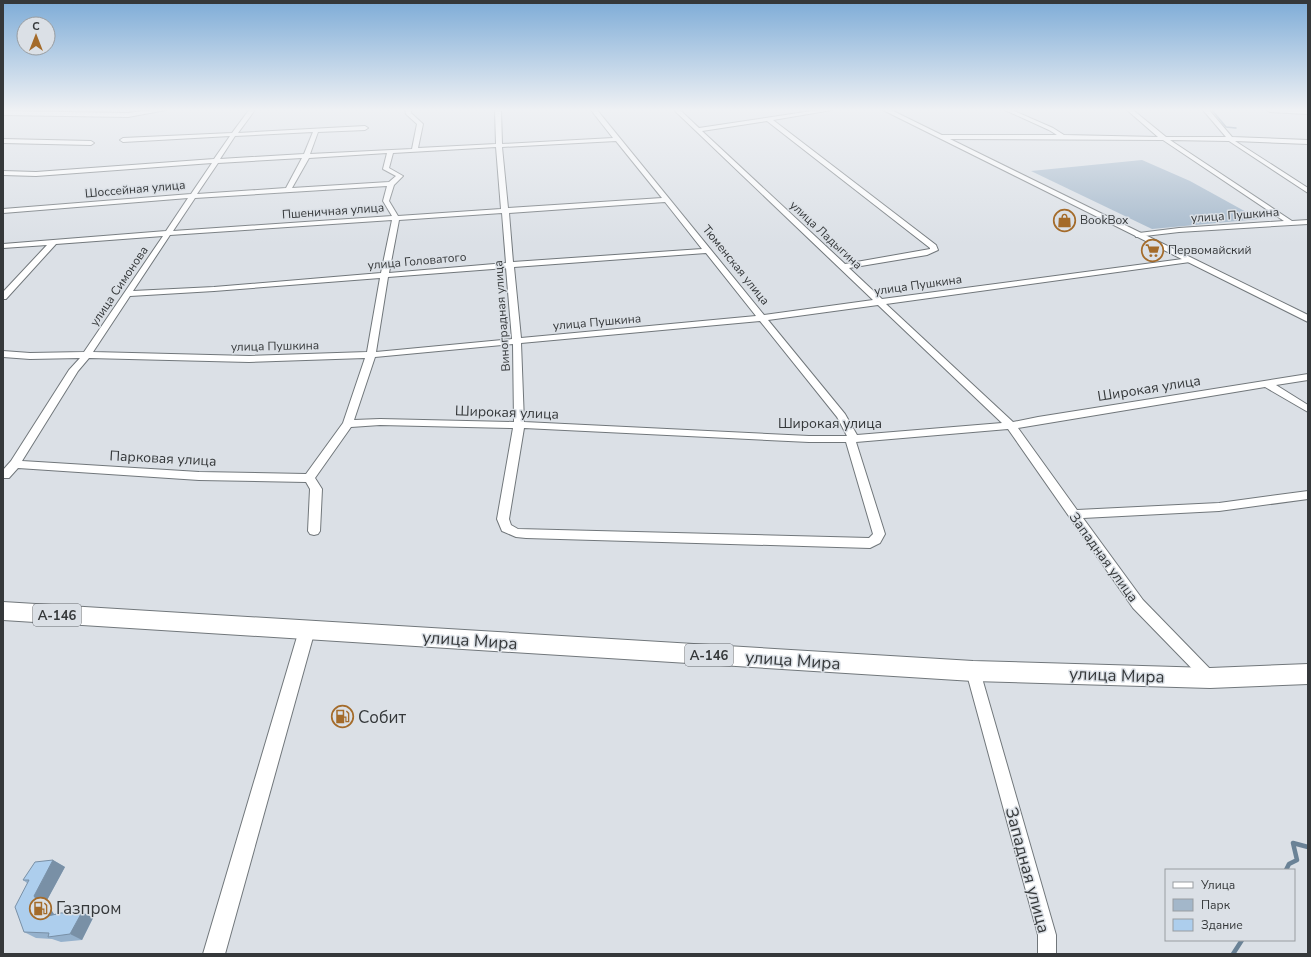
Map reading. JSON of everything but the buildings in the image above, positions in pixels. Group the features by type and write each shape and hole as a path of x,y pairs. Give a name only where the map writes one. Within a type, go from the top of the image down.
{"highway":[{"name":"улица Мира","path":"3,611 973,671 1210,678 1308,674"}],"street":[{"name":"улица Симонова","path":"5,475 15,464 74,370 88,356 105,327 129,294 221,155"},
{"path":"3,173 36,174 217,161 355,155"},
{"path":"314,531 316,489 309,478 348,424 371,355 384,276 396,218 386,201 390,184 400,176 386,169 390,155"},
{"name":"Виноградная улица","path":"500,155 517,342 519,425 503,519 503,524 510,531 526,534 864,543 870,543 876,540 879,534 878,531"},
{"name":"Тюменская улица","path":"630,155 841,416 852,439 878,531"},
{"name":"улица Ладыгина","path":"724,155 1011,426"},
{"path":"815,155 933,246 934,250 927,254 842,267"},
{"path":"978,155 1308,319"},
{"path":"1190,155 1291,223"},
{"path":"1253,155 1308,191"},
{"path":"288,190 306,157"},
{"path":"1290,179 1302,179"},
{"name":"Шоссейная улица","path":"3,211 194,196 390,184"},
{"name":"Пшеничная улица","path":"3,246 170,233 666,200"},
{"name":"улица Пушкина","path":"1139,235 1179,230 1308,222"},
{"path":"3,297 54,242"},
{"name":"улица Головатого","path":"129,294 214,289 707,251"},
{"name":"улица Пушкина","path":"3,354 30,356 249,359 371,355 762,318 1190,260"},
{"name":"Широкая улица","path":"348,424 380,422 519,425 802,439 852,439 1011,426 1038,420 1308,377"},
{"path":"1266,383 1308,409"},
{"name":"Западная улица","path":"1011,426 1072,514 1138,604 1210,678"},
{"name":"Парковая улица","path":"15,464 168,474 264,478 309,478"},
{"path":"1072,514 1218,507 1308,495"},
{"path":"214,954 307,630"},
{"name":"Западная улица","path":"973,671 1046,935 1046,954"}],"green space":[{"path":"1142,160 1190,181 1259,219 1152,229 1031,171"}],"waterway":[{"path":"1286,869 1289,864 1297,860 1293,843 1308,847"},
{"path":"1233,954 1241,941"}],"place":[{"name":"BookBox","path":"1065,220"},
{"name":"Первомайский","path":"1152,250"},
{"name":"Собит","path":"343,717"},
{"name":"Газпром","path":"40,908"}]}
